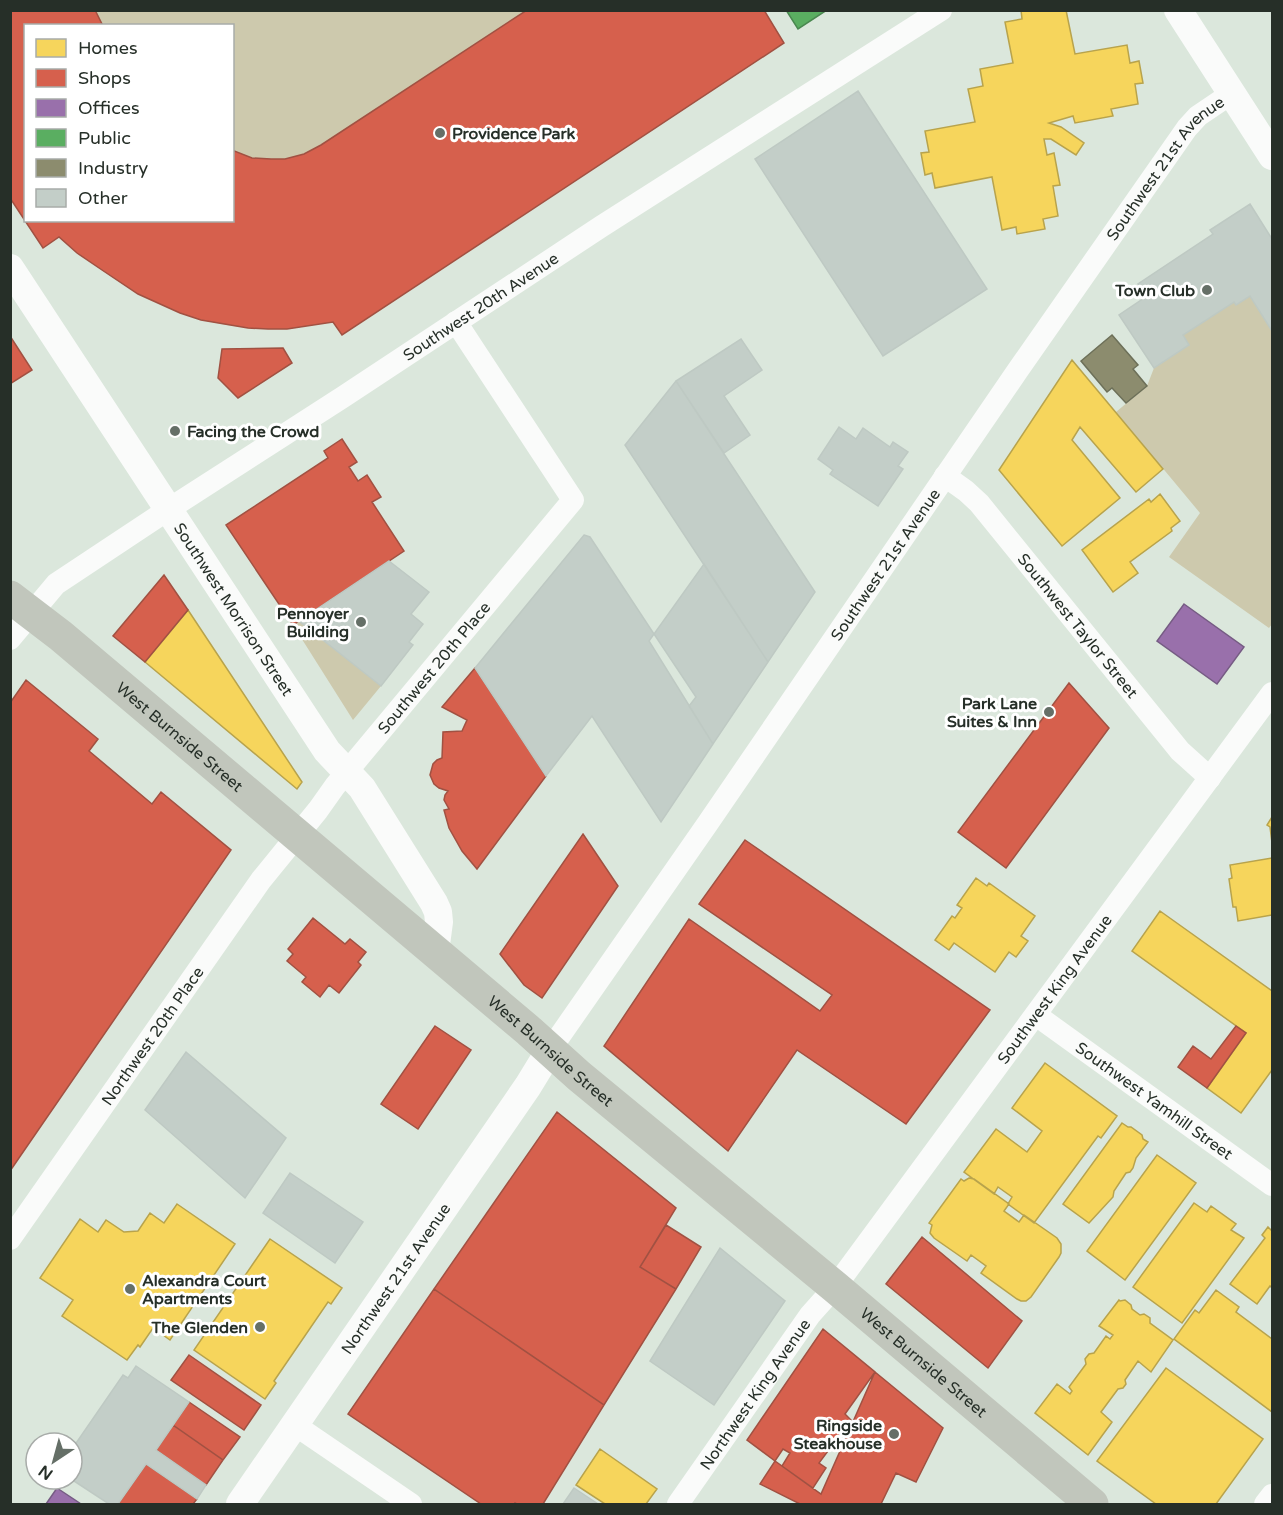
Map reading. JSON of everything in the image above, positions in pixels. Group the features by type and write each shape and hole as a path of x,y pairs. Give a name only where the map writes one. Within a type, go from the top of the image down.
{"main road":[{"name":"West Burnside Street","path":"21,605 61,636 550,1050 835,1287 1079,1500"}],"street":[{"name":"Southwest 20th Avenue","path":"10,639 21,605 675,178 941,10"},
{"path":"1178,10 1272,156"},
{"name":"Southwest 21st Avenue","path":"550,1050 1187,128 1198,116 1232,93"},
{"name":"Southwest Morrison Street","path":"10,268 327,751 362,788 434,903 439,922 435,952"},
{"name":"Southwest 20th Place","path":"297,836 347,772 573,500 456,322"},
{"name":"Southwest Taylor Street","path":"945,476 979,503 1180,751 1210,778"},
{"name":"Southwest King Avenue","path":"835,1287 1272,693"},
{"name":"Northwest 20th Place","path":"10,1239 261,879 297,836"},
{"name":"Southwest Yamhill Street","path":"1036,1015 1272,1185"},
{"name":"Northwest 21st Avenue","path":"240,1504 528,1086 550,1050"},
{"name":"Northwest King Avenue","path":"678,1504 810,1315 835,1287"},
{"path":"295,1425 411,1504"},
{"path":"1265,1504 1272,1495"}],"shaded area":[{"name":"Providence Park","path":"764,10 784,43 342,335 333,322 287,328 255,328 194,317 136,292 109,275 59,237 43,248 26,222 234,222 234,24 24,24 24,218 11,198 11,11"},
{"path":"1250,296 1272,331 1272,624 1269,628 1169,557 1200,513 1116,412 1147,386 1154,368 1189,345 1183,335 1234,302"},
{"path":"299,621 381,686 353,720 293,625"}],"building: Homes":[{"path":"1021,10 1066,10 1075,54 1127,45 1130,63 1139,61 1143,83 1135,84 1138,104 1111,109 1113,116 1075,123 1073,116 1049,123 1061,127 1084,143 1076,155 1051,139 1044,139 1047,155 1054,153 1060,185 1053,186 1058,216 1043,219 1045,229 1017,234 1016,227 1002,230 992,177 935,188 932,173 925,175 921,153 929,152 925,131 975,122 968,89 983,86 980,69 1013,63 1005,22 1022,19"},
{"path":"1072,360 1163,469 1136,492 1080,427 1072,440 1120,498 1062,546 999,470"},
{"path":"1160,494 1180,521 1171,528 1172,531 1130,562 1138,573 1113,592 1082,550 1149,499 1151,502"},
{"path":"188,610 302,782 297,789 145,662"},
{"path":"1272,817 1272,843 1270,827 1267,825"},
{"path":"1272,858 1272,915 1238,921 1236,907 1233,907 1229,879 1232,878 1230,865"},
{"path":"976,878 987,886 989,883 1035,916 1021,936 1028,941 1016,957 1009,952 995,972 954,943 949,950 935,940 952,916 955,918 962,908 957,905"},
{"path":"1160,911 1272,991 1272,1070 1241,1113 1207,1088 1246,1033 1132,951"},
{"path":"1045,1063 1117,1116 1101,1138 1098,1136 1034,1223 1008,1204 1012,1197 998,1187 994,1194 964,1172 996,1129 1027,1152 1042,1131 1012,1108"},
{"path":"1122,1123 1142,1135 1143,1139 1148,1142 1136,1158 1133,1168 1126,1173 1114,1191 1113,1197 1089,1223 1063,1204"},
{"path":"1157,1155 1196,1183 1125,1280 1087,1251"},
{"path":"969,1178 974,1179 1009,1204 1004,1211 1019,1222 1024,1215 1057,1238 1061,1244 1059,1257 1026,1301 1017,1299 981,1273 986,1266 971,1255 967,1261 930,1233 932,1225 929,1223 961,1179 964,1181"},
{"path":"1194,1203 1207,1212 1211,1206 1236,1224 1231,1230 1244,1238 1182,1323 1133,1287"},
{"name":"Alexandra Court Apartments","path":"177,1204 235,1244 170,1340 153,1328 140,1347 138,1345 127,1360 62,1316 73,1300 40,1278 80,1219 98,1232 106,1220 124,1232 138,1231 150,1213 164,1223"},
{"path":"1268,1227 1272,1231 1272,1288 1270,1286 1257,1304 1230,1284 1265,1238 1262,1235"},
{"name":"The Glenden","path":"270,1239 342,1288 331,1304 328,1302 274,1381 276,1383 265,1399 194,1350"},
{"path":"1216,1290 1239,1307 1236,1312 1272,1339 1272,1412 1174,1339 1195,1310 1199,1313"},
{"path":"1119,1300 1125,1300 1140,1315 1144,1314 1150,1318 1150,1323 1173,1340 1151,1372 1138,1361 1125,1380 1126,1384 1123,1388 1118,1389 1101,1412 1112,1422 1088,1455 1035,1413 1057,1384 1070,1394 1072,1391 1069,1387 1086,1364 1085,1359 1089,1354 1094,1353 1106,1336 1110,1339 1113,1335 1099,1326"},
{"path":"1166,1368 1263,1439 1216,1504 1156,1504 1097,1461"},
{"path":"600,1449 657,1489 646,1504 605,1504 576,1485"}],"building: Shops":[{"name":"Providence Park","path":"10,10 95,10 102,24 24,24 24,219 10,198"},
{"name":"Providence Park","path":"527,10 764,10 784,43 342,335 333,322 287,329 268,329 201,320 138,294 77,253 59,237 43,248 26,222 234,222 234,151 252,158 285,159 304,154"},
{"path":"10,336 32,370 10,384"},
{"path":"283,348 292,363 238,398 218,378 222,349"},
{"path":"342,439 357,462 349,467 358,481 367,475 381,497 372,502 404,551 293,625 226,525 328,458 324,451"},
{"path":"164,575 188,610 145,662 113,636"},
{"path":"475,668 546,776 477,869 462,851 449,828 444,810 449,809 444,800 448,791 434,784 430,775 433,764 442,758 443,732 462,731 467,720 442,707"},
{"path":"26,680 98,739 89,751 152,804 161,792 231,850 10,1171 10,703"},
{"path":"1069,683 1109,728 1006,868 958,832"},
{"path":"583,834 618,886 542,998 524,985 500,954"},
{"path":"745,840 990,1010 906,1124 797,1050 728,1151 604,1046 689,919 820,1011 832,995 699,904"},
{"path":"313,918 345,944 350,939 366,952 358,962 361,965 339,993 329,985 320,997 302,982 306,977 287,961 293,954 288,949"},
{"path":"435,1026 471,1050 418,1129 381,1104"},
{"path":"1236,1026 1246,1033 1207,1088 1178,1067 1193,1046 1211,1059"},
{"path":"557,1112 676,1208 640,1267 676,1289 604,1405 434,1289"},
{"path":"666,1225 701,1247 676,1289 640,1267"},
{"path":"922,1237 1022,1321 988,1368 886,1284"},
{"path":"434,1289 604,1405 543,1504 481,1504 348,1414"},
{"path":"823,1329 875,1372 845,1414 851,1420 819,1463 826,1468 813,1488 782,1466 790,1453 783,1449 775,1461 747,1440"},
{"path":"189,1355 261,1405 244,1430 171,1380"},
{"name":"Ringside Steakhouse","path":"875,1372 943,1428 916,1482 896,1473 881,1504 800,1504 760,1484 775,1461 821,1494"},
{"path":"189,1402 240,1437 223,1460 173,1425"},
{"path":"173,1425 223,1460 206,1485 156,1450"},
{"path":"146,1464 197,1499 193,1504 118,1504"}],"building: Offices":[{"path":"1184,604 1244,647 1217,684 1157,641"},
{"path":"55,1491 62,1491 81,1504 46,1504"}],"building: Public":[{"path":"786,10 827,10 798,29"}],"building: Industry":[{"path":"1112,335 1138,365 1133,369 1147,386 1126,403 1112,388 1107,392 1081,361"}],"building: Other":[{"path":"858,91 987,289 883,356 755,159"},
{"name":"Town Club","path":"1250,204 1272,239 1272,331 1250,296 1236,305 1234,302 1183,335 1189,345 1154,368 1119,315 1147,296 1138,284 1213,234 1210,230"},
{"path":"741,339 762,370 724,396 750,435 724,453 676,381"},
{"path":"676,381 815,592 768,662 625,445"},
{"path":"839,427 856,439 863,428 890,447 893,442 908,452 898,466 903,469 878,506 830,474 833,470 818,459"},
{"path":"584,535 590,537 654,634 649,641 713,744 661,822 592,716 546,776 475,668"},
{"name":"Pennoyer Building","path":"389,561 429,592 411,614 423,624 409,642 413,645 381,686 299,621"},
{"path":"704,564 768,662 713,744 689,706 696,697 654,634"},
{"path":"186,1052 286,1138 245,1198 145,1110"},
{"path":"290,1173 363,1222 335,1263 263,1213"},
{"path":"720,1248 785,1301 714,1405 650,1361"},
{"path":"136,1366 189,1402 156,1450 206,1485 197,1499 146,1464 118,1504 109,1504 84,1488 84,1432 123,1375 128,1378"},
{"path":"574,1488 598,1504 563,1504"}],"place":[{"name":"Providence Park","path":"440,133"},
{"name":"Town Club","path":"1207,290"},
{"name":"Facing the Crowd","path":"175,431"},
{"name":"Pennoyer Building","path":"361,622"},
{"name":"Park Lane Suites & Inn","path":"1049,712"},
{"name":"Alexandra Court Apartments","path":"130,1289"},
{"name":"The Glenden","path":"260,1327"},
{"name":"Ringside Steakhouse","path":"894,1434"}]}
